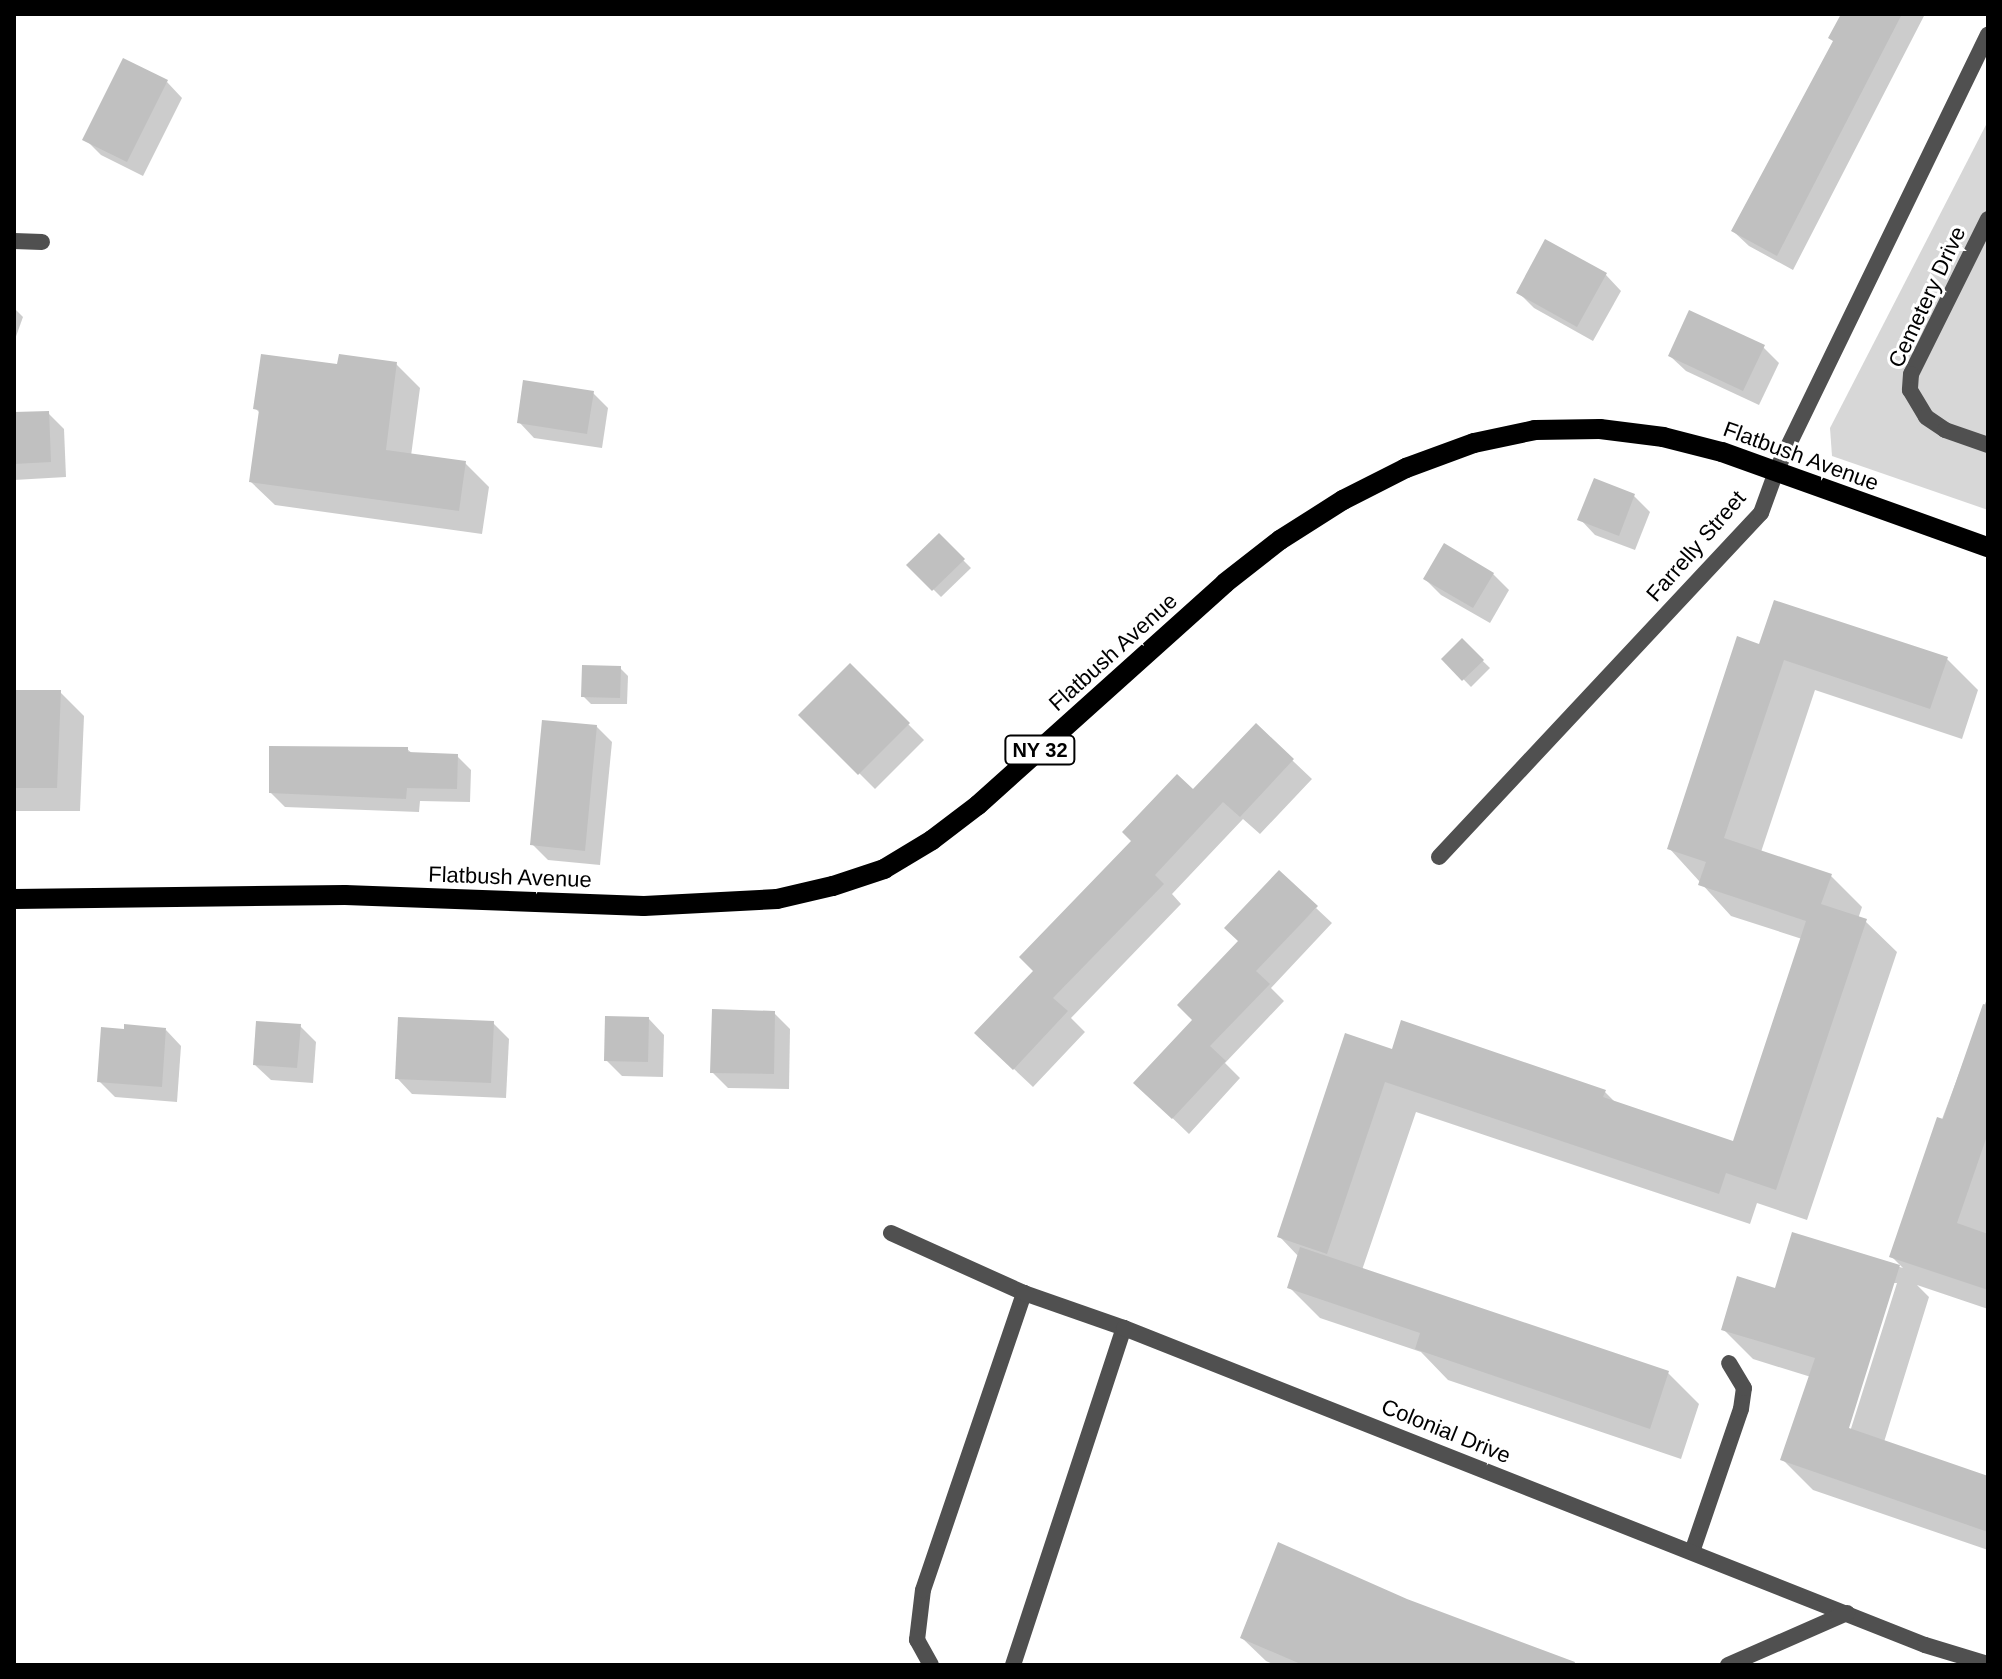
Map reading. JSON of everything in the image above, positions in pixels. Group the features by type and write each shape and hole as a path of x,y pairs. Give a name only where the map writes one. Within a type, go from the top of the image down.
{"main road":[{"name":"Flatbush Avenue","path":"14,899 345,895 644,906 777,899 833,886 884,869 932,840 978,805 1225,583 1280,540 1343,500 1406,468 1474,443 1535,430 1600,429 1663,437 1777,469 1836,494 1988,547"}],"street":[{"name":"Farrelly Street","path":"1439,857 1761,513 1777,469 1988,35"},
{"name":"Cemetery Drive","path":"1988,219 1911,374 1910,390 1926,417 1945,430 1988,445"},
{"path":"14,241 42,242"},
{"name":"Colonial Drive","path":"891,1233 1024,1293 1124,1328 1925,1645 1988,1664"},
{"path":"931,1665 917,1640 923,1590 1024,1293"},
{"path":"1013,1665 1124,1328"},
{"path":"1692,1552 1741,1409 1744,1388 1729,1363"},
{"path":"1728,1665 1847,1613"}],"shaded area":[{"path":"1988,121 1988,510 1832,456 1830,428"}],"building":[{"path":"1841,14 1902,14 1777,256 1731,231 1833,41 1828,38"},
{"path":"123,58 168,80 127,162 82,140"},
{"path":"1545,239 1607,273 1577,327 1516,293"},
{"path":"1689,310 1765,345 1743,391 1668,356"},
{"path":"261,354 337,364 339,354 397,362 386,450 466,461 459,511 249,482 259,410 253,409"},
{"path":"523,380 594,391 587,434 517,423"},
{"path":"49,411 51,462 14,464 14,412"},
{"path":"1594,478 1635,494 1619,536 1577,520"},
{"path":"939,533 965,559 932,591 906,565"},
{"path":"1444,543 1494,573 1473,608 1423,579"},
{"path":"1774,600 1948,657 1930,709 1784,660 1724,838 1832,874 1821,904 1867,919 1776,1190 1726,1173 1719,1194 1385,1082 1327,1254 1277,1237 1345,1033 1392,1049 1401,1020 1606,1090 1603,1097 1733,1141 1806,921 1698,885 1706,862 1667,849 1737,636 1759,644"},
{"path":"1462,638 1484,660 1462,681 1441,659"},
{"path":"850,663 910,723 858,775 798,715"},
{"path":"582,665 621,666 620,698 581,697"},
{"path":"14,690 61,690 57,788 14,788"},
{"path":"542,720 597,725 585,851 530,845"},
{"path":"1256,723 1294,759 1240,817 1223,802 1155,875 1164,884 1053,998 1068,1011 1013,1070 974,1033 1033,971 1019,957 1131,841 1122,832 1177,774 1193,789"},
{"path":"269,746 408,747 408,752 458,754 457,789 407,788 406,799 269,793"},
{"path":"1279,870 1318,906 1256,971 1270,984 1210,1046 1226,1061 1172,1119 1133,1083 1192,1020 1177,1005 1238,941 1224,928"},
{"path":"1983,1004 1988,1005 1988,1133 1957,1223 1988,1234 1988,1290 1889,1257 1937,1117 1943,1119"},
{"path":"712,1009 775,1011 774,1074 710,1073"},
{"path":"605,1016 649,1017 648,1062 604,1061"},
{"path":"398,1017 494,1021 491,1083 395,1079"},
{"path":"256,1021 301,1024 297,1068 253,1065"},
{"path":"124,1024 166,1028 162,1087 97,1082 101,1027 124,1029"},
{"path":"1792,1232 1900,1265 1849,1428 1988,1476 1988,1532 1780,1460 1815,1358 1721,1330 1737,1276 1775,1288"},
{"path":"1300,1247 1669,1371 1650,1429 1415,1349 1420,1333 1287,1288"},
{"path":"1278,1542 1407,1599 1575,1662 1574,1665 1303,1665 1240,1638"}]}
